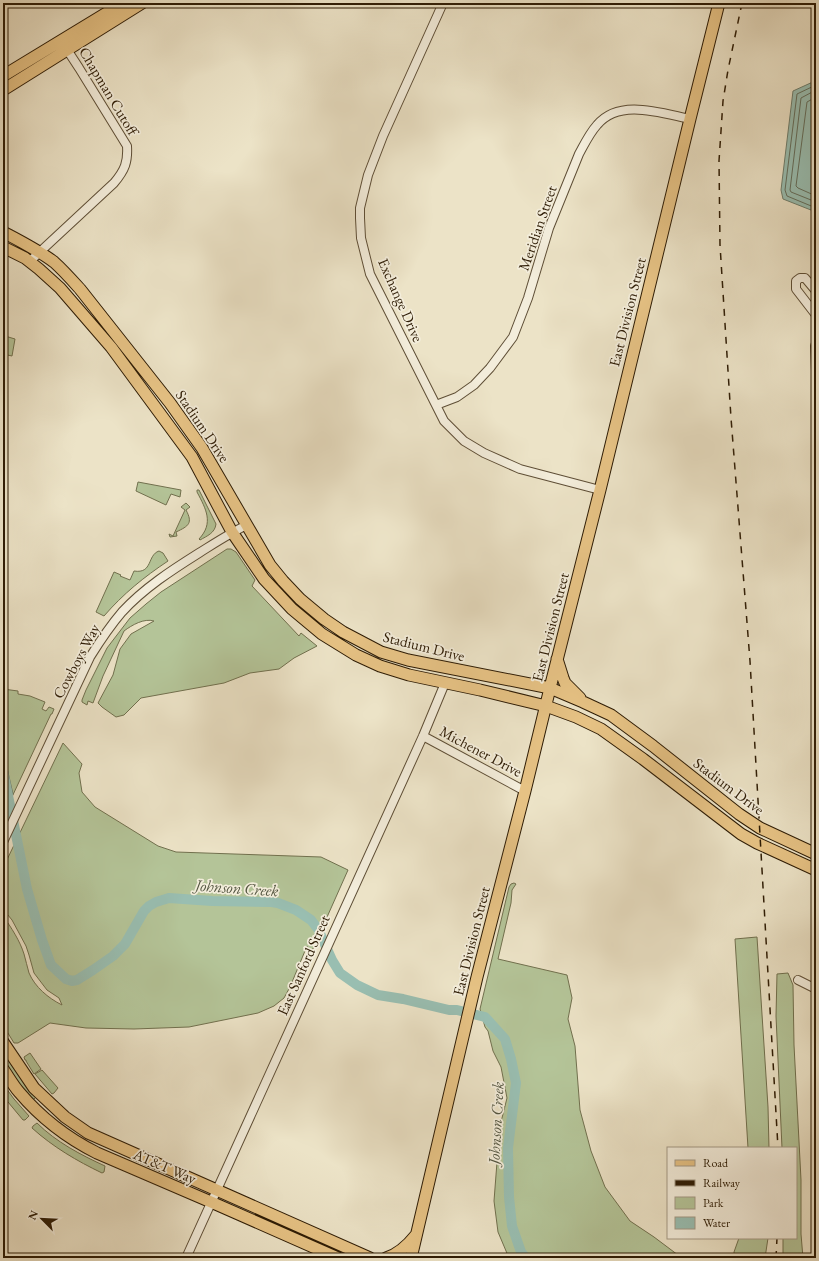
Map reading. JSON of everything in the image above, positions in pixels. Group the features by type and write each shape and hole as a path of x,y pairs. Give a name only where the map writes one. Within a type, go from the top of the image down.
{"main road":[{"path":"3,76 123,3"},
{"path":"3,90 142,3"},
{"name":"East Division Street","path":"411,1258 462,1040 600,490 719,3"},
{"name":"Stadium Drive","path":"3,232 40,253 69,276 170,403 202,448 270,565 300,599 343,632 381,652 408,660 550,688 611,715 752,823 816,854"},
{"name":"Stadium Drive","path":"3,247 29,262 60,288 111,347 192,457 232,532 264,579 292,608 322,634 356,655 380,666 409,675 546,706 576,717 601,729 741,834 816,870"},
{"path":"111,347 120,340"},
{"path":"336,643 343,632"},
{"path":"557,658 562,678 583,702"},
{"path":"652,766 672,775 692,787 702,789 706,788"},
{"name":"AT&T Way","path":"3,1042 34,1088 65,1117 88,1133 370,1258"},
{"name":"AT&T Way","path":"3,1069 18,1091 44,1118 55,1128 82,1145 97,1153 338,1258"},
{"path":"386,1258 402,1250 416,1234"}],"street":[{"name":"Exchange Drive","path":"443,3 380,143 368,175 360,213 362,238 370,274 444,421 464,441 484,453 520,469 600,490"},
{"name":"Chapman Cutoff","path":"29,262 114,183 122,174 127,157 127,146 61,40"},
{"name":"Meridian Street","path":"436,405 457,397 474,385 490,368 513,337 528,298 549,228 579,154 597,125 612,114 642,109 690,119"},
{"path":"816,291 805,278 800,278 796,281 796,289 816,315"},
{"path":"816,343 816,371"},
{"name":"Cowboys Way","path":"3,842 90,657 103,636 122,612 176,567 232,532 246,525"},
{"name":"East Sanford Street","path":"186,1258 423,736 445,683"},
{"name":"Michener Drive","path":"423,736 525,791"},
{"path":"798,980 816,989"}],"green space":[{"path":"5,336 15,339 12,356 3,354 3,341"},
{"path":"138,482 181,490 180,497 171,494 166,505 136,491"},
{"path":"197,490 199,490 216,524 214,530 208,536 200,540 199,539 204,533 206,527 207,516 206,510"},
{"path":"186,503 190,507 186,510 189,518 188,524 176,532 177,536 170,537 169,534 173,536 185,510 181,507"},
{"path":"227,549 231,549 236,552 255,580 252,586 299,636 301,633 317,646 294,658 279,669 250,673 224,683 141,698 124,715 116,717 98,703 113,675 120,649 131,634 154,621 146,620 134,624 124,631 103,676 93,703 88,701 87,705 82,702 86,690 107,648 130,618 161,592"},
{"path":"159,551 163,553 168,561 134,586 104,616 96,612 114,572 130,580 134,571 144,570 155,553"},
{"path":"3,689 18,691 18,694 30,696 45,702 42,709 46,711 49,707 54,709 3,816"},
{"path":"63,743 82,764 79,773 82,792 95,807 158,846 176,852 321,857 348,870 311,953 307,946 284,998 274,1006 258,1013 189,1027 134,1029 86,1028 50,1023 18,1043 14,1043 3,1025 3,916 20,944 25,956 29,973 35,983 47,995 62,1005 59,998 47,990 34,973 26,946 12,920 3,909 3,868"},
{"path":"514,883 516,884 512,890 511,903 498,959 567,975 572,998 568,1019 575,1046 580,1110 591,1151 605,1187 630,1221 682,1258 509,1258 498,1232 494,1201 497,1162 495,1141 507,1098 501,1067 493,1051 480,1009 509,887"},
{"path":"757,937 768,1107 769,1147 748,1147 735,939"},
{"path":"788,973 793,985 803,1258 783,1258 783,1239 797,1239 797,1147 782,1147 776,1016 777,974"},
{"path":"3,1053 36,1097 33,1100 6,1065"},
{"path":"30,1053 41,1069 34,1074 24,1057"},
{"path":"42,1070 58,1088 52,1094 35,1074"},
{"path":"3,1084 29,1116 25,1120 23,1120 3,1096"},
{"path":"37,1123 44,1130 69,1148 105,1166 104,1172 102,1173 83,1164 48,1141 32,1128"},
{"path":"739,1239 768,1239 765,1258 734,1258 734,1252"}],"water":[{"path":"815,81 816,212 783,199 781,190 793,91"},
{"path":"3,759 7,768 13,794 8,806 3,787"}],"waterway":[{"name":"Johnson Creek","path":"3,771 27,889 42,940 51,965 66,979 72,981 77,980 113,956 125,944 144,911 156,902 169,898 212,901 271,902 296,910 311,920 318,929 332,960 340,973 357,985 378,995 403,999 449,1010 457,1010 485,1017 505,1039 516,1083 508,1148 509,1197 512,1226 521,1252 526,1258"}],"railway":[{"path":"742,3 723,101 719,161 720,245 731,418 750,661 778,1147"},
{"path":"776,1258 777,1239"}]}
